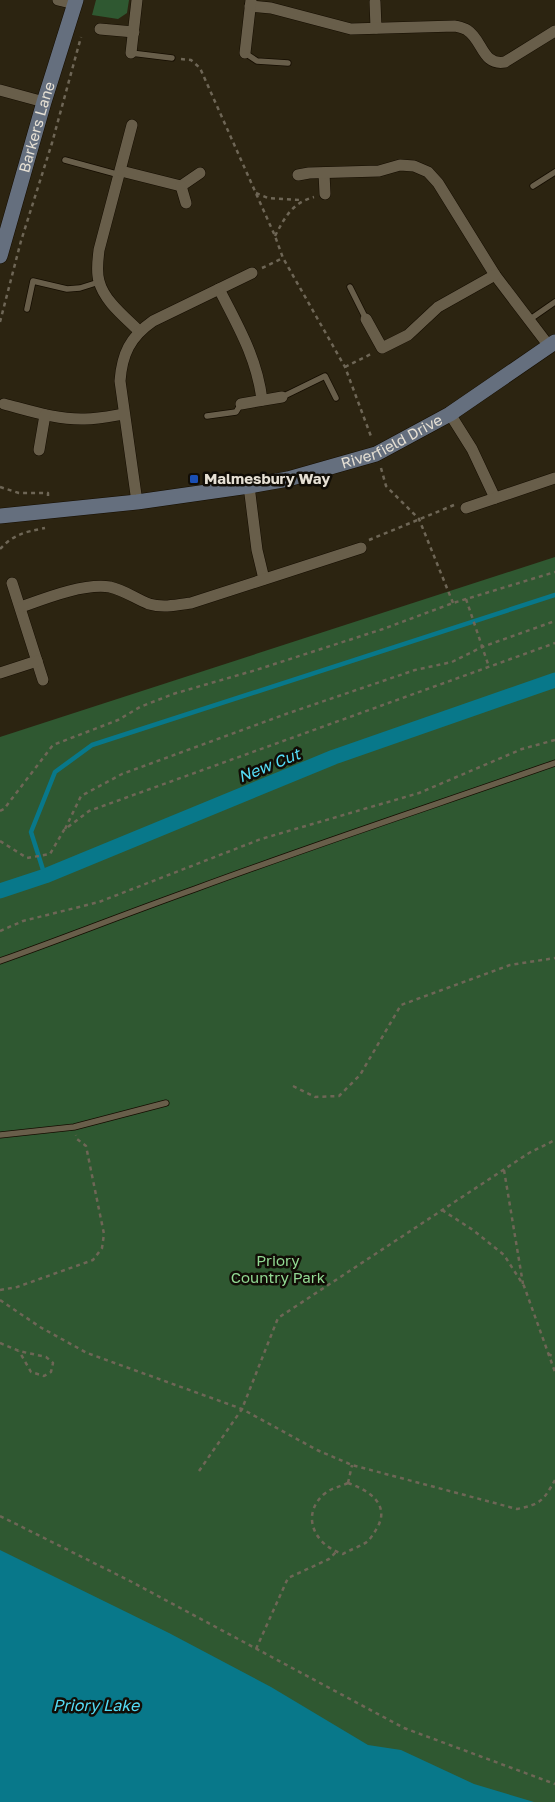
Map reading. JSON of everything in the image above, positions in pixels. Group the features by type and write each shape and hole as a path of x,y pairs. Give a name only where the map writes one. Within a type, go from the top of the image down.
{"street":[{"path":"58,0 76,2"},
{"path":"131,53 137,0"},
{"path":"375,1 376,28"},
{"name":"Barkers Lane","path":"0,256 44,102 76,2"},
{"path":"245,53 251,3 351,29 455,26 466,29 473,35 489,59 498,64 505,62 555,31"},
{"path":"100,29 134,32"},
{"path":"0,90 44,102"},
{"path":"132,126 99,250 97,269 99,282 114,305 139,331"},
{"path":"298,175 379,170 400,165 414,166 428,172 438,183 495,275 529,320 552,344"},
{"path":"121,173 182,186 200,173"},
{"path":"324,173 324,194"},
{"path":"182,186 186,203"},
{"path":"137,502 120,381 121,365 127,348 139,331 153,321 252,273"},
{"path":"366,319 382,348 408,335 438,307 495,275"},
{"path":"219,289 247,342 256,366 262,400"},
{"name":"Riverfield Drive","path":"0,516 137,502 249,486 288,478 376,454 450,414 552,344"},
{"path":"241,404 282,397"},
{"path":"4,404 45,415 86,419 124,414"},
{"path":"450,414 472,449 495,498"},
{"path":"39,450 45,415"},
{"path":"466,508 555,478"},
{"path":"249,486 257,550 264,579"},
{"path":"21,607 56,594 94,586 111,587 150,604 168,606 191,603 361,548"},
{"path":"12,583 43,680"},
{"path":"0,673 37,661"}],"lane":[{"path":"131,53 172,58"},
{"path":"245,53 257,61 288,63"},
{"path":"64,160 121,173"},
{"path":"533,186 555,172"},
{"path":"27,309 32,281 67,289 80,288 99,282"},
{"path":"350,287 366,319"},
{"path":"529,320 555,302"},
{"path":"282,397 325,376 336,398"},
{"path":"207,416 236,412 241,404"},
{"path":"0,961 401,815 555,763"},
{"path":"0,1135 74,1127 166,1103"}],"path":[{"path":"0,322 82,34"},
{"path":"172,58 190,60 200,68 283,258 345,367 368,426 386,486 419,519 453,603"},
{"path":"256,194 268,198 303,200 324,194"},
{"path":"275,236 285,216 303,200"},
{"path":"252,273 283,258"},
{"path":"345,367 382,348"},
{"path":"0,487 19,493 48,493"},
{"path":"361,548 371,538 419,519 459,504 466,508"},
{"path":"0,549 9,539 51,526"},
{"path":"0,811 4,809 53,745 118,720 140,706 383,629 453,603 555,572"},
{"path":"466,599 488,667"},
{"path":"0,841 27,858 50,854 81,796 122,774 286,714 415,670 452,662 482,647 555,621"},
{"path":"64,830 89,811 555,643"},
{"path":"0,931 23,921 99,902 261,840 420,793 522,749 555,740"},
{"path":"293,1086 315,1096 339,1096 360,1075 401,1005 510,965 555,958"},
{"path":"0,1290 17,1287 94,1260 102,1248 104,1234 86,1146 77,1139 74,1127"},
{"path":"199,1470 242,1408 278,1318 529,1153 555,1140"},
{"path":"504,1170 524,1286 555,1372"},
{"path":"442,1210 473,1230 504,1255 524,1286"},
{"path":"0,1300 40,1327 87,1353 242,1408 317,1450 352,1465 517,1509 532,1505 545,1498 555,1480"},
{"path":"0,1343 19,1351 46,1357 53,1363 51,1372 44,1376 31,1372 19,1351"},
{"path":"548,1354 555,1356"},
{"path":"348,1484 352,1465"},
{"path":"348,1484 362,1488 376,1499 382,1516 380,1524 369,1540 343,1554 327,1548 316,1535 313,1527 314,1510 317,1502 329,1490 348,1484"},
{"path":"0,1516 130,1581 404,1728 555,1784"},
{"path":"256,1649 288,1578 329,1558 336,1552"}],"green space":[{"path":"96,0 129,0 127,13 118,19 92,15"},
{"name":"Priory Country Park","path":"555,557 555,1802 0,1802 0,737"}],"water":[{"name":"Priory Lake","path":"0,1550 169,1633 271,1687 368,1745 401,1750 474,1784 534,1802 0,1802"}],"waterway":[{"path":"45,876 31,832 55,772 92,745 555,595"},
{"name":"New Cut","path":"0,891 45,876 334,757 555,680"}],"place":[{"name":"Malmesbury Way","path":"194,479"}]}
